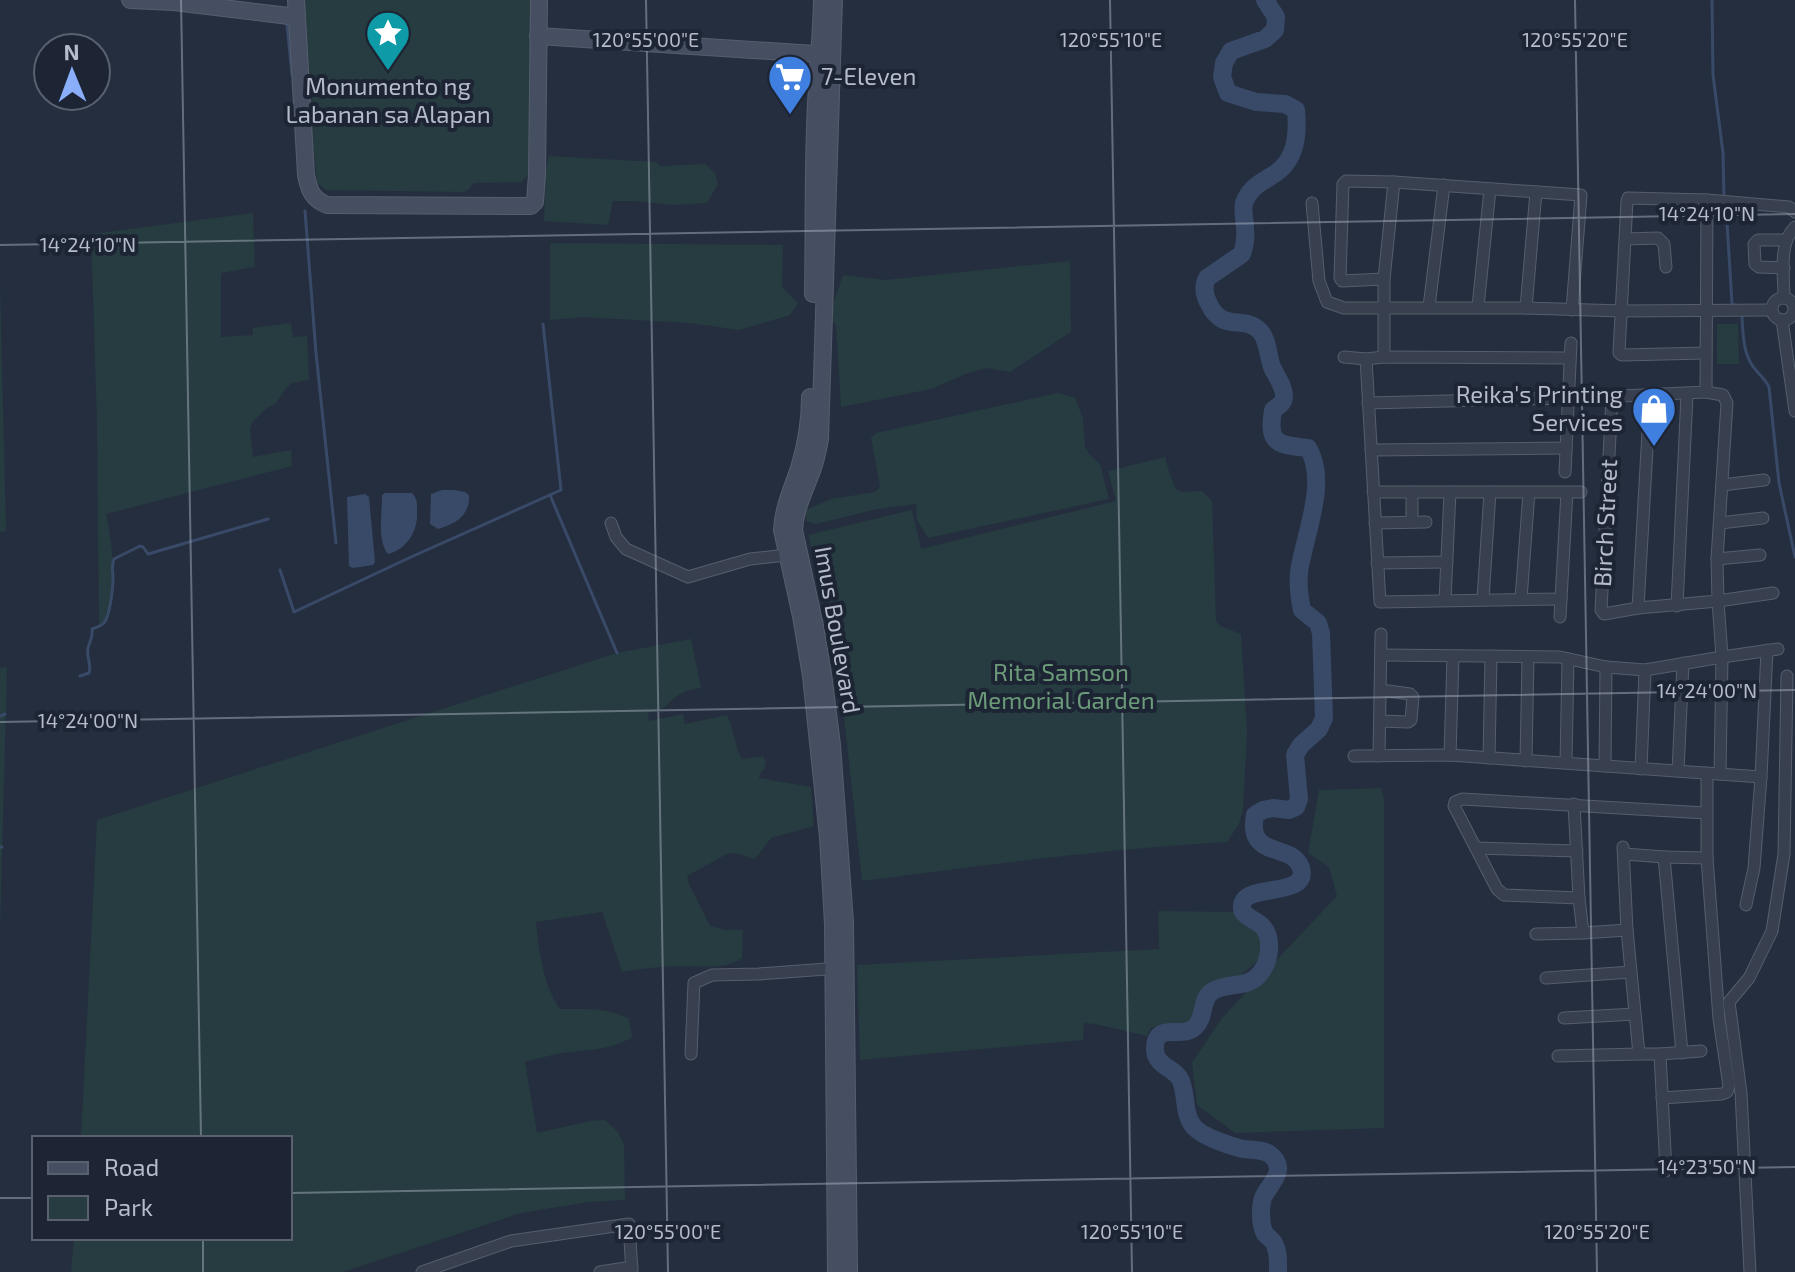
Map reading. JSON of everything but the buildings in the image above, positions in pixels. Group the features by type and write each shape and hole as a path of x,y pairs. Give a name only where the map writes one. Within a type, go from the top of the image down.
{"main road":[{"path":"130,0 296,9 306,175 312,195 318,202 327,205 531,206 534,204 537,175 539,0"},
{"name":"Imus Boulevard","path":"822,0 826,55"},
{"name":"Imus Boulevard","path":"834,0 826,55 816,85 810,410 800,465 783,516 782,530 793,554 801,616 817,675 833,924 840,968 849,1272"},
{"path":"538,36 826,55"},
{"name":"Imus Boulevard","path":"836,1272 840,968"}],"street":[{"path":"1384,279 1342,281 1340,278 1343,184 1346,181 1581,195 1572,310"},
{"path":"1384,357 1384,279 1394,182"},
{"path":"1429,307 1444,185"},
{"path":"1478,307 1490,189"},
{"path":"1526,308 1536,192"},
{"path":"1705,353 1620,354 1628,198 1707,200 1789,207 1795,212"},
{"path":"1706,392 1707,200"},
{"path":"1312,203 1319,281 1327,302 1344,308 1772,310"},
{"path":"1784,298 1786,240 1795,227"},
{"path":"1626,239 1658,238 1664,244 1666,267"},
{"path":"1784,268 1759,267 1755,264 1754,244 1758,240 1786,240"},
{"path":"1784,298 1794,305 1795,312 1790,318 1782,320 1775,317 1772,310 1778,299 1784,298"},
{"path":"1782,320 1790,351 1795,411"},
{"path":"1565,472 1571,343"},
{"path":"1344,357 1569,358"},
{"path":"1366,359 1380,602 1561,599"},
{"path":"1720,774 1722,657 1718,601 1717,559 1727,403 1723,395 1706,392 1650,396 1638,608 1677,606 1718,601 1773,593"},
{"path":"1677,606 1687,395"},
{"name":"Birch Street","path":"1638,608 1604,614 1601,610 1606,397 1650,396"},
{"path":"1368,403 1569,398"},
{"path":"1371,450 1566,448"},
{"path":"1722,485 1764,480"},
{"path":"1373,492 1581,492"},
{"path":"1412,492 1412,522"},
{"path":"1445,600 1450,492"},
{"path":"1483,599 1490,492"},
{"path":"1521,599 1529,492"},
{"path":"1560,617 1567,492"},
{"path":"1720,523 1763,518"},
{"path":"1375,523 1426,522"},
{"path":"611,523 616,537 626,549 688,577 750,559 793,554"},
{"path":"1717,559 1760,555"},
{"path":"1377,563 1447,562"},
{"path":"1379,756 1381,634"},
{"path":"1382,655 1568,659 1606,667 1645,670 1772,649 1754,868 1746,905"},
{"path":"1450,755 1453,656"},
{"path":"1489,758 1491,656"},
{"path":"1526,761 1528,657"},
{"path":"1566,763 1568,659"},
{"path":"1678,771 1683,663"},
{"path":"1605,766 1606,667"},
{"path":"1641,769 1645,670"},
{"path":"1750,1272 1741,1093 1729,1002 1749,978 1772,931 1784,854 1787,676"},
{"path":"1380,721 1411,720 1413,697 1381,690"},
{"path":"1354,756 1450,755 1761,777"},
{"path":"1662,1098 1722,1094 1727,1092 1729,1086 1719,1019 1707,858 1707,773"},
{"path":"1579,898 1504,895 1497,889 1454,806 1455,802 1462,799 1706,813"},
{"path":"1574,804 1583,933"},
{"path":"1476,848 1577,851"},
{"path":"1639,1054 1623,850 1664,857 1707,858"},
{"path":"1664,857 1682,1053"},
{"path":"1536,934 1627,930"},
{"path":"691,1054 694,983 712,975 840,968"},
{"path":"1546,978 1631,972"},
{"path":"1564,1018 1635,1014"},
{"path":"1558,1056 1701,1051"},
{"path":"1660,1054 1666,1171"},
{"path":"422,1272 511,1241 629,1224 632,1270 600,1272"}],"green space":[{"path":"304,0 533,0 529,174 522,182 474,183 464,192 326,190 317,183 305,51"},
{"path":"549,156 656,162 660,166 705,164 715,173 718,184 707,203 673,205 613,201 608,225 544,221"},
{"path":"253,213 255,267 221,273 221,337 253,335 253,328 291,323 293,337 307,336 309,380 292,383 276,403 252,423 250,429 253,457 291,450 292,466 106,514 113,584 108,612 99,626 91,234"},
{"path":"550,243 783,245 782,287 798,303 790,315 739,330 690,323 582,317 550,320"},
{"path":"1070,261 1071,332 1010,372 986,368 931,389 841,407 836,325 829,317 843,275 885,280"},
{"path":"0,281 6,531 0,532"},
{"path":"1717,324 1738,324 1739,364 1717,364"},
{"path":"1058,393 1075,398 1083,418 1085,447 1100,464 1109,499 928,538 917,520 916,504 877,509 816,524 806,521 806,510 831,499 875,492 880,487 871,437 876,433"},
{"name":"Rita Samson Memorial Garden","path":"1165,457 1176,489 1182,492 1202,491 1212,501 1216,621 1220,626 1241,634 1247,732 1243,809 1239,824 1227,842 1090,853 862,881 835,635 808,535 912,510 921,549 1116,501 1108,471"},
{"path":"691,639 701,688 684,692 664,707 648,713 649,721 683,714 685,724 727,715 742,759 763,756 766,762 759,778 811,787 814,826 771,838 755,859 727,854 687,876 710,926 743,930 742,958 727,965 673,966 622,972 602,912 536,922 546,979 560,1009 596,1010 621,1015 629,1019 632,1037 608,1047 525,1062 537,1133 605,1120 617,1131 624,1144 625,1200 588,1202 521,1213 343,1272 71,1272 74,1240 292,1240 292,1136 81,1136 97,820 617,653"},
{"path":"7,667 0,931 0,668"},
{"path":"1381,788 1384,798 1384,1128 1235,1133 1197,1105 1192,1063 1222,1018 1337,896 1329,867 1308,853 1319,790"},
{"path":"1158,911 1236,912 1260,929 1265,951 1260,959 1236,979 1210,985 1199,1001 1198,1021 1157,1026 1151,1028 1147,1036 1084,1023 1083,1040 860,1060 857,965 1159,949"}],"water":[{"path":"442,490 465,492 469,495 469,502 460,518 438,529 430,524 431,494"},
{"path":"412,493 417,504 416,526 410,538 401,548 388,554 382,542 381,527 382,495"},
{"path":"365,494 369,497 375,562 353,568 349,566 347,497"}],"waterway":[{"path":"1265,0 1276,17 1275,30 1265,39 1231,51 1224,63 1222,77 1228,93 1256,102 1285,104 1296,110 1295,144 1283,167 1257,185 1247,197 1243,206 1245,244 1242,254 1207,278 1204,290 1208,302 1220,318 1253,326 1263,335 1272,367 1284,392 1283,401 1273,410 1274,437 1289,446 1308,448 1314,461 1316,490 1300,566 1299,594 1302,610 1318,623 1321,633 1324,718 1319,729 1295,755 1299,799 1296,807 1289,810 1273,808 1255,815 1257,839 1263,845 1289,855 1301,868 1297,883 1250,895 1244,900 1243,912 1262,926 1268,936 1265,966 1251,981 1219,988 1209,994 1195,1027 1183,1032 1164,1033 1156,1041 1155,1050 1162,1064 1181,1081 1188,1117 1194,1127 1224,1143 1266,1152 1276,1162 1278,1172 1263,1198 1261,1213 1265,1234 1277,1250 1278,1272"},
{"path":"1712,0 1713,75 1723,153 1724,198"},
{"path":"287,24 292,75"},
{"path":"1726,206 1732,304 1737,306"},
{"path":"305,211 336,543"},
{"path":"1742,317 1747,354 1769,387 1779,483 1795,557"},
{"path":"280,570 294,612 561,490 543,324"},
{"path":"550,495 617,653"},
{"path":"80,676 89,673 88,651 92,629 104,623 108,614 114,559 140,546 148,554 268,519"},
{"path":"0,716 5,714"}],"place":[{"name":"Monumento ng Labanan sa Alapan","path":"388,72"},
{"name":"7-Eleven","path":"790,116"},
{"name":"Reika's Printing Services","path":"1654,448"}]}
